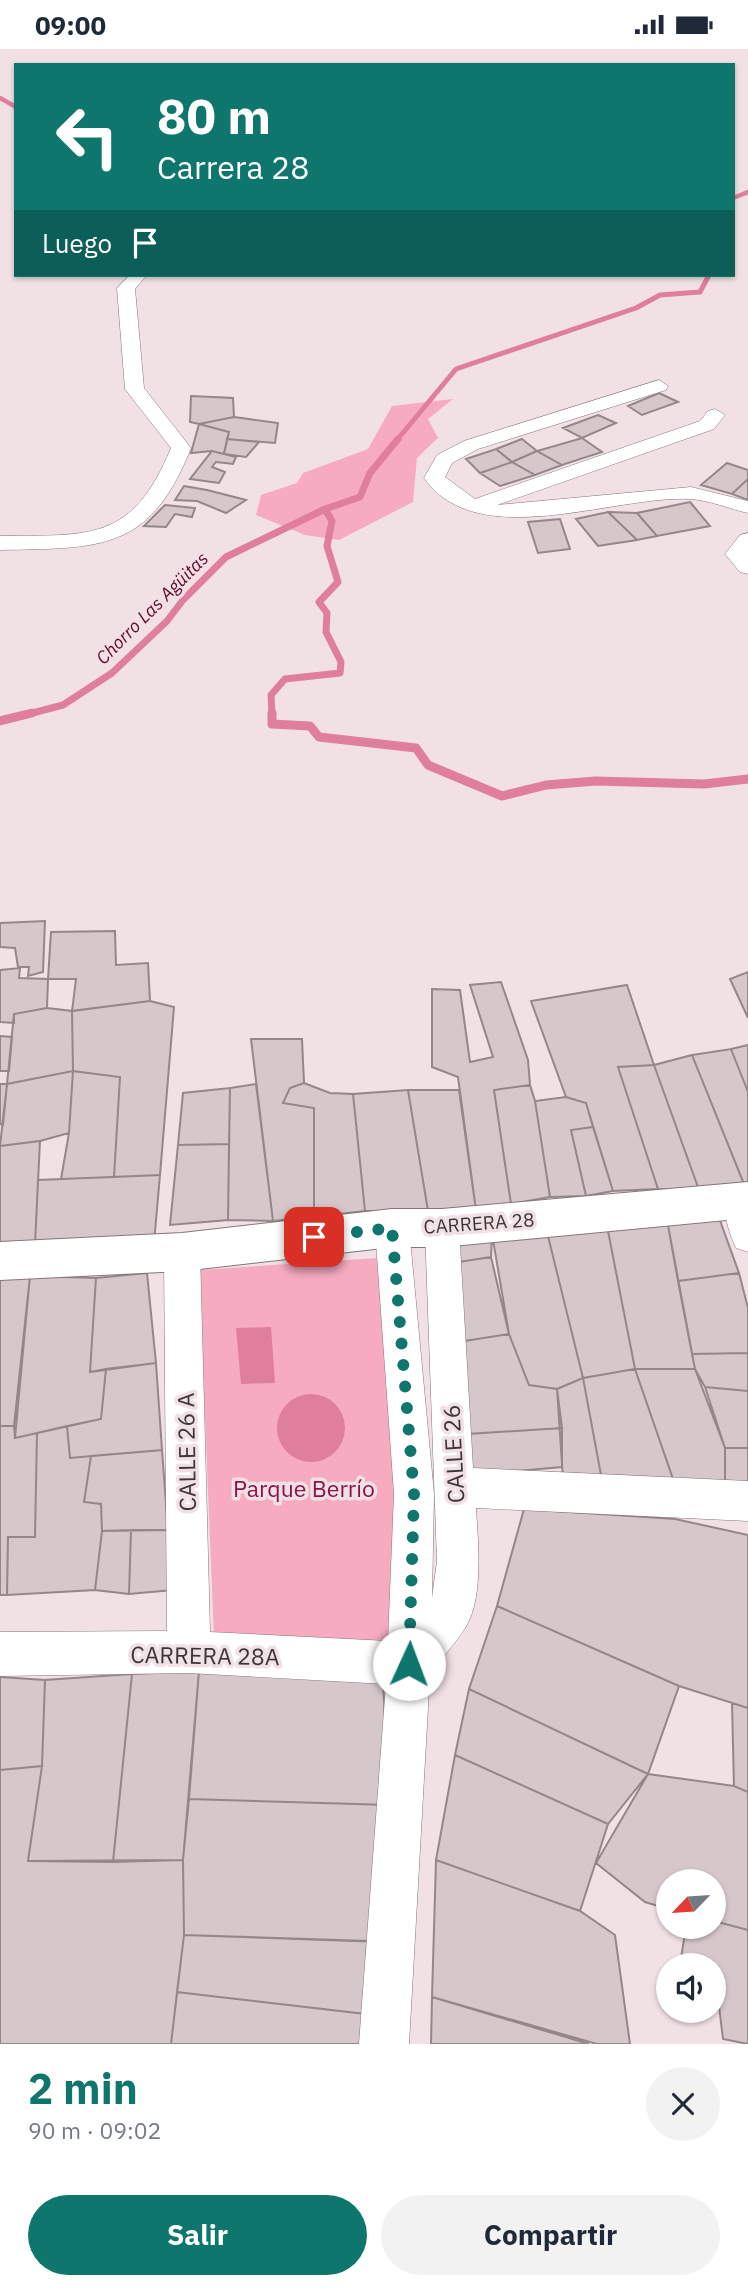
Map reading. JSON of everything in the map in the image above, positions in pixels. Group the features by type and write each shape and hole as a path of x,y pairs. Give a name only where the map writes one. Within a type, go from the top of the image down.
{"main road":[{"name":"CARRERA 28","path":"0,1261 183,1252 392,1228 442,1228 746,1212"}],"street":[{"path":"0,543 31,544 122,530 141,514 167,478 181,447 135,389 126,288 137,277"},
{"path":"659,386 471,445 443,459 434,478 447,493 474,507 499,512 691,493 748,507"},
{"path":"474,507 509,492 708,425 715,415"},
{"path":"748,540 736,554 748,567"},
{"name":"CALLE 26","path":"384,2044 409,1664 414,1494 392,1228"},
{"name":"CALLE 26","path":"409,1664 451,1612 458,1561 442,1228"},
{"name":"CALLE 26 A","path":"183,1252 189,1653"},
{"path":"455,1487 748,1501"},
{"name":"CARRERA 28A","path":"0,1654 189,1653 409,1664"}],"green space":[{"path":"453,399 428,419 438,438 417,458 413,502 339,540 305,535 256,515 261,495 297,483 303,473 368,449 392,406"},
{"name":"Parque Berrío","path":"377,1258 399,1483 403,1653 214,1638 199,1270"}],"shaded area":[{"path":"271,1327 275,1383 241,1384 236,1328"},
{"path":"311,1394 324,1397 335,1404 342,1415 345,1428 342,1441 335,1452 324,1459 311,1462 298,1459 287,1452 280,1441 277,1428 280,1415 287,1404 298,1397"}],"building":[{"path":"659,393 678,402 642,415 628,406"},
{"path":"191,396 233,398 234,417 199,424 190,422"},
{"path":"598,415 616,423 582,438 563,428"},
{"path":"234,417 278,423 275,443 227,439 229,432 199,424"},
{"path":"199,424 229,432 224,454 212,451 191,453"},
{"path":"582,438 602,452 562,465 537,451"},
{"path":"227,439 259,442 246,457 224,454"},
{"path":"522,439 537,451 512,462 496,449"},
{"path":"496,449 512,462 480,473 466,459"},
{"path":"212,451 236,457 233,464 216,462 212,467 225,472 219,483 190,479"},
{"path":"537,451 562,465 535,475 512,462"},
{"path":"512,462 535,475 500,486 480,473"},
{"path":"727,463 748,470 748,479 732,494 701,485"},
{"path":"748,479 748,500 732,494"},
{"path":"184,486 246,500 226,513 197,501 175,500"},
{"path":"690,502 710,526 657,536 637,513"},
{"path":"165,505 195,508 192,517 175,514 166,527 144,526"},
{"path":"608,512 637,540 598,546 576,519"},
{"path":"608,512 637,513 657,536 637,540"},
{"path":"560,519 570,549 538,553 528,522"},
{"path":"45,921 43,972 28,976 29,967 18,967 15,948 0,947 0,923"},
{"path":"115,931 116,965 148,963 150,1001 72,1011 76,979 48,979 51,932"},
{"path":"20,968 19,978 48,979 47,1008 14,1014 14,1023 0,1022 0,970"},
{"path":"748,972 748,1018 730,979"},
{"path":"501,982 528,1060 530,1085 494,1090 511,1204 476,1210 458,1077 432,1067 432,989 460,990 470,1062 493,1057 470,985"},
{"path":"627,985 654,1065 618,1067 658,1189 613,1191 586,1103 566,1097 531,1001"},
{"path":"150,1001 174,1007 160,1175 114,1177 120,1077 73,1071 72,1011"},
{"path":"47,1008 72,1011 73,1071 7,1084 14,1014"},
{"path":"0,1036 12,1037 9,1071 0,1071"},
{"path":"251,1039 302,1039 304,1083 290,1088 283,1103 314,1108 314,1217 273,1221"},
{"path":"748,1045 748,1092 731,1049"},
{"path":"731,1049 748,1092 748,1183 744,1184 692,1055"},
{"path":"692,1055 744,1184 699,1190 654,1065"},
{"path":"654,1065 699,1190 658,1189 618,1067"},
{"path":"73,1071 120,1077 114,1177 61,1179 69,1133"},
{"path":"73,1071 69,1133 40,1141 0,1146 7,1084"},
{"path":"304,1083 330,1093 353,1094 365,1211 314,1217 314,1108 283,1103 290,1088"},
{"path":"0,1084 7,1084 3,1125 0,1124"},
{"path":"256,1084 273,1221 228,1220 230,1088"},
{"path":"530,1085 535,1101 550,1197 511,1204 494,1090"},
{"path":"230,1088 229,1144 178,1145 183,1093"},
{"path":"408,1090 459,1090 476,1210 428,1211"},
{"path":"408,1090 428,1211 365,1211 353,1094"},
{"path":"566,1097 586,1103 593,1127 571,1130 586,1196 550,1197 535,1101"},
{"path":"593,1127 613,1191 586,1196 571,1130"},
{"path":"40,1141 35,1244 0,1247 0,1146"},
{"path":"229,1144 228,1220 170,1225 178,1145"},
{"path":"160,1175 154,1243 35,1244 38,1180"},
{"path":"718,1215 739,1273 678,1281 667,1220"},
{"path":"667,1220 695,1369 635,1369 607,1226"},
{"path":"607,1226 635,1369 583,1378 546,1228"},
{"path":"546,1228 583,1378 557,1389 529,1385 509,1334 492,1234"},
{"path":"492,1234 491,1257 452,1263 450,1242"},
{"path":"491,1257 509,1334 458,1342 452,1263"},
{"path":"147,1273 156,1363 90,1372 96,1278"},
{"path":"739,1273 748,1308 748,1353 692,1354 678,1281"},
{"path":"0,1275 30,1276 14,1426 0,1426"},
{"path":"30,1276 96,1278 90,1372 106,1369 101,1419 15,1438"},
{"path":"509,1334 529,1385 557,1389 562,1428 467,1434 458,1342"},
{"path":"748,1353 748,1391 705,1387 695,1369 692,1354"},
{"path":"156,1363 162,1450 70,1458 67,1426 101,1419 106,1369"},
{"path":"635,1369 695,1369 725,1448 725,1481 673,1479"},
{"path":"635,1369 673,1479 601,1475 583,1378"},
{"path":"583,1378 601,1475 563,1479 557,1389"},
{"path":"705,1387 748,1391 748,1448 725,1448"},
{"path":"0,1426 14,1426 15,1438 37,1433 35,1537 8,1537 7,1595 0,1595"},
{"path":"67,1426 70,1458 91,1456 84,1502 101,1504 102,1531 95,1590 7,1595 8,1537 35,1537 37,1433"},
{"path":"562,1428 562,1467 471,1475 467,1434"},
{"path":"725,1448 748,1448 748,1485 725,1481"},
{"path":"162,1450 168,1530 102,1531 101,1504 84,1502 91,1456"},
{"path":"524,1509 675,1519 748,1535 748,1708 679,1686 497,1606"},
{"path":"131,1530 168,1530 173,1590 129,1594"},
{"path":"131,1530 129,1594 95,1590 102,1531"},
{"path":"497,1606 679,1686 648,1774 469,1689"},
{"path":"199,1671 183,1860 113,1862 132,1674"},
{"path":"199,1671 383,1681 389,1805 189,1799"},
{"path":"132,1674 113,1862 28,1861 42,1766 45,1680"},
{"path":"0,1677 45,1680 42,1766 0,1770"},
{"path":"469,1689 648,1774 608,1824 455,1755"},
{"path":"732,1703 748,1708 748,1792 734,1786"},
{"path":"455,1755 608,1824 580,1911 436,1860"},
{"path":"42,1766 28,1861 183,1860 184,1935 171,2044 0,2044 0,1770"},
{"path":"648,1774 734,1786 748,1792 748,1930 726,1924 726,1869 656,1869 656,1905 645,1902 596,1863"},
{"path":"189,1799 389,1805 382,1942 184,1935 183,1860"},
{"path":"436,1860 580,1911 615,1935 630,2044 597,2044 432,1997"},
{"path":"726,1924 748,1930 748,2044 723,2039 721,2023 726,2023 726,1953 682,1953 684,1939 726,1939"},
{"path":"184,1935 367,1941 365,2014 177,1992"},
{"path":"177,1992 365,2014 361,2044 171,2044"},
{"path":"432,1997 589,2044 431,2044"}],"waterway":[{"path":"0,98 14,106"},
{"path":"735,197 748,192"},
{"path":"397,440 456,369 636,308 660,295 700,292 708,277"},
{"path":"325,509 360,497 370,473 398,439"},
{"name":"Chorro Las Agüitas","path":"25,715 63,705 112,673 167,621 183,600 226,557 325,509"},
{"path":"272,715 271,695 285,679 340,673 341,662 326,632 327,613 319,602 338,582 327,546 332,521 325,509"},
{"name":"Chorro Las Agüitas","path":"0,721 32,713"},
{"path":"272,715 272,724 310,726 319,737 416,748 428,765 502,796 546,785 596,781 704,784 748,779"}],"route":[{"path":"314,1237 392,1228 414,1494 409,1664"}]}
